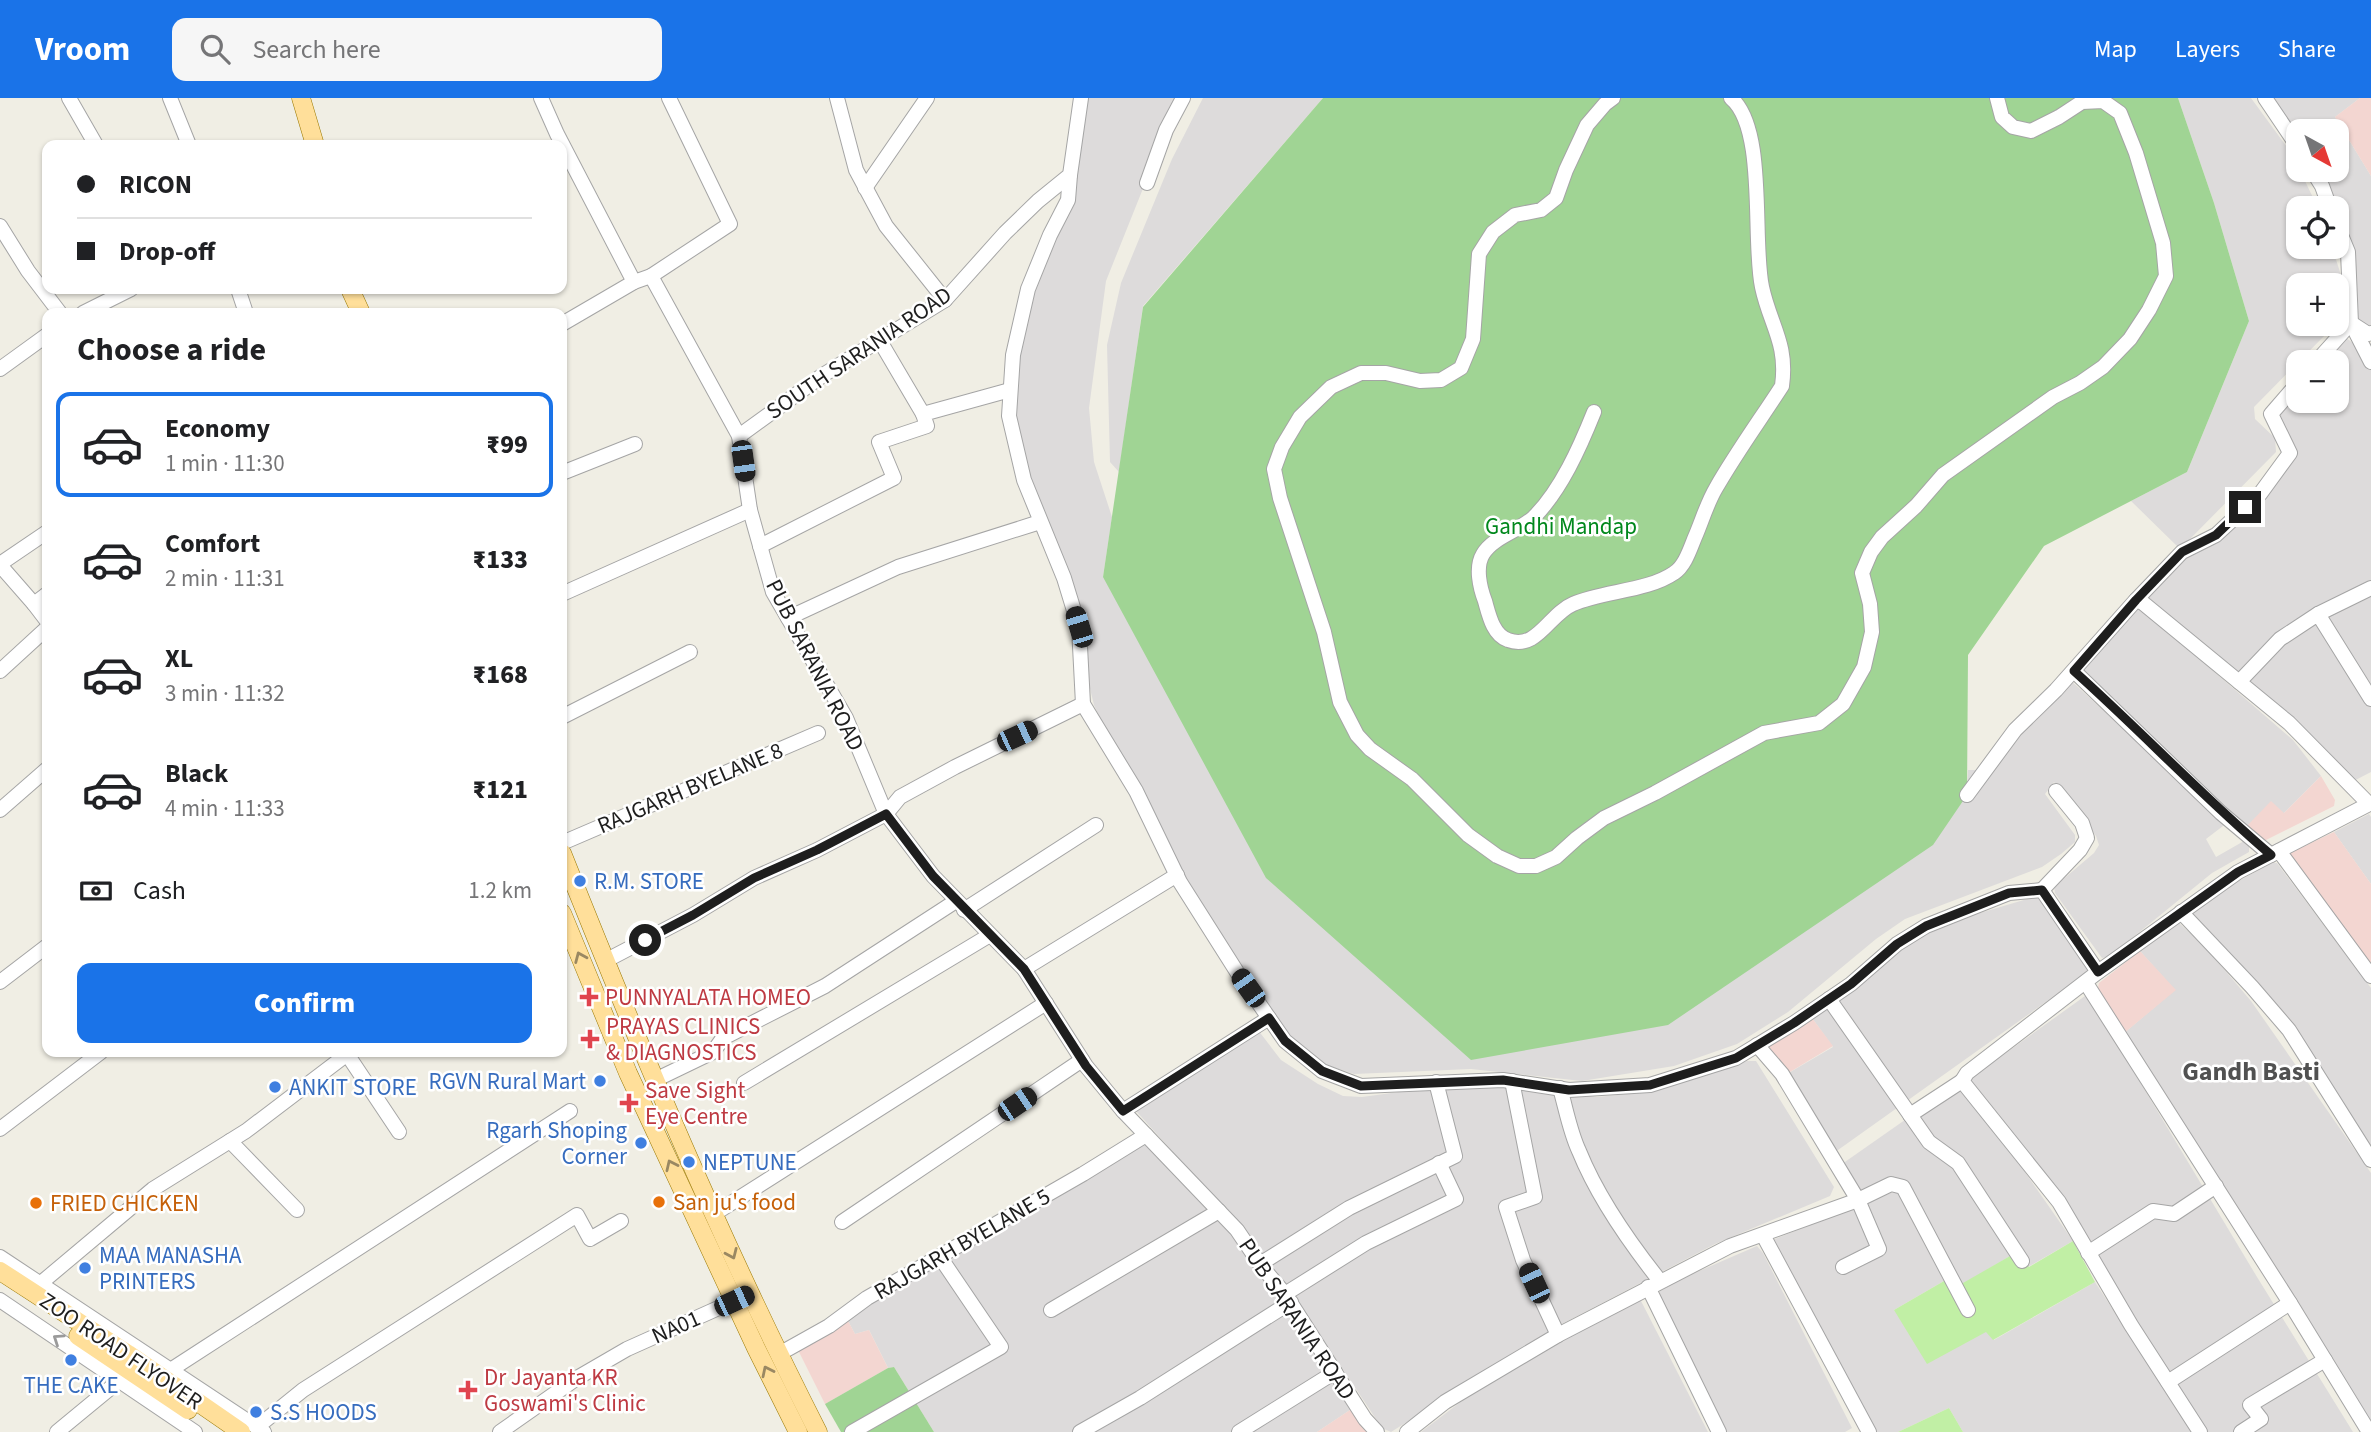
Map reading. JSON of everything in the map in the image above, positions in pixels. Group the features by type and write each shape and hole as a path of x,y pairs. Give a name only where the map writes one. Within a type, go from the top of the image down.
{"main road":[{"path":"301,98 314,140"},
{"path":"567,866 655,1080 714,1214 742,1298 779,1354 818,1432"},
{"path":"567,929 628,1073 742,1298 798,1432"},
{"name":"ZOO ROAD FLYOVER","path":"0,1271 128,1354 254,1430"},
{"name":"ZOO ROAD FLYOVER","path":"0,1285 220,1432"}],"street":[{"path":"69,98 93,140"},
{"path":"170,98 187,140"},
{"path":"541,98 560,140"},
{"path":"567,321 634,282 651,276 730,224 668,98"},
{"path":"836,98 856,170 865,188 886,226 945,300"},
{"path":"865,188 928,98"},
{"path":"1081,98 1068,200 1028,289 1013,355 1009,416 1024,480 1064,578 1079,627 1083,705 1136,791 1177,875 1237,972 1285,1041 1322,1071 1361,1086 1512,1081 1569,1090 1650,1085 1736,1058 1851,984 1897,944 1926,926 2009,893 2042,890 2080,850 2087,838 2082,823 2056,791"},
{"path":"1147,183 1166,130 1183,98"},
{"path":"1613,98 1587,125 1556,198 1541,210 1515,215 1493,232 1479,254 1473,339 1461,368 1441,380 1420,381 1385,373 1361,373 1331,387 1300,417 1282,447 1274,469 1280,499 1324,632 1340,702 1357,735 1370,749 1412,779 1468,835 1497,856 1519,866 1536,866 1556,857 1604,818 1764,733 1819,723 1843,704 1864,667 1872,632 1870,604 1862,573 1871,552 1943,475 2053,397 2103,367 2130,339 2149,310 2166,276 2163,243 2136,153 2120,113 2103,101 2082,102 2031,131 2013,128 2003,117 1997,98"},
{"path":"1594,412 1555,489 1534,517 1494,543 1482,555 1479,571 1482,594 1493,626 1507,640 1524,642 1539,635 1553,617 1572,604 1660,580 1676,572 1687,556 1714,490 1782,386 1785,368 1779,334 1762,288 1757,252 1755,163 1746,121 1731,98"},
{"path":"2266,98 2286,128"},
{"path":"567,153 634,282"},
{"name":"SOUTH SARANIA ROAD","path":"739,436 824,375 945,300 1005,233 1070,175"},
{"path":"0,226 42,289"},
{"path":"2348,259 2351,323 2371,362"},
{"path":"651,276 739,436"},
{"path":"46,294 56,308"},
{"path":"93,308 121,294"},
{"path":"2351,323 2368,334 2371,333"},
{"path":"2327,350 2351,323"},
{"path":"0,369 42,339"},
{"path":"760,546 894,478 879,442 927,426 923,414 880,341"},
{"path":"923,414 1010,390"},
{"path":"1968,794 2015,730 2074,671 2182,552 2216,535 2260,494 2290,453 2271,414 2286,397"},
{"name":"PUB SARANIA ROAD","path":"739,436 750,510 773,592 846,719 886,814 933,876 1024,969 1082,1060 1123,1111 1237,1230 1288,1298 1365,1419 1377,1432"},
{"path":"567,470 635,444"},
{"path":"567,592 750,510"},
{"path":"788,618 898,567 1041,522"},
{"path":"42,535 0,565 42,614"},
{"path":"2239,682 2280,639 2318,614 2371,588"},
{"path":"34,604 42,598"},
{"path":"1910,1115 1962,1081 1967,1073 2098,972 2238,872 2370,804 2289,723 2136,600"},
{"path":"2318,614 2371,699"},
{"path":"0,671 42,633"},
{"path":"567,714 690,652"},
{"path":"2074,671 2221,813 2275,853 2371,976"},
{"path":"605,961 693,915 754,878 817,850 886,814 900,797 1083,705"},
{"name":"RAJGARH BYELANE 8","path":"567,841 818,733"},
{"path":"0,810 42,773"},
{"path":"655,1080 713,1052 723,1038 825,986 1096,825"},
{"path":"1024,969 1177,875"},
{"path":"2042,890 2098,972"},
{"path":"2181,912 2289,1030 2371,1160"},
{"path":"567,919 587,916"},
{"path":"744,1083 990,935"},
{"path":"0,982 42,950"},
{"path":"2086,983 2369,1432"},
{"path":"1829,999 1929,1142 1958,1163 2022,1261"},
{"path":"714,1214 1046,1003"},
{"path":"1123,1111 1269,1018"},
{"path":"1757,1045 1782,1074 1858,1200 1879,1249 1843,1267"},
{"path":"0,1129 94,1057"},
{"path":"41,1283 153,1189 230,1141 344,1057"},
{"path":"352,1057 399,1132"},
{"path":"842,1222 1082,1060"},
{"path":"1512,1081 1535,1197 1506,1207 1523,1260 1558,1335"},
{"path":"1962,1081 2059,1202 2200,1432"},
{"path":"1260,1264 1349,1208 1455,1156 1436,1082"},
{"path":"1560,1088 1578,1150 1654,1284 1718,1432"},
{"path":"172,1369 570,1111"},
{"name":"RAJGARH BYELANE 5","path":"779,1354 829,1326 867,1298 1146,1135"},
{"path":"230,1141 297,1210"},
{"path":"1080,1432 1140,1398 1366,1243 1456,1199 1439,1163"},
{"path":"1407,1432 1445,1402 1558,1335 1654,1284 1730,1246 1858,1200 1891,1184 1903,1187 1968,1310"},
{"path":"2088,1252 2153,1211 2174,1214 2216,1186"},
{"path":"1051,1310 1219,1211"},
{"path":"0,1257 172,1369 254,1430 303,1390 577,1214 590,1239 621,1221"},
{"path":"1762,1235 1870,1432"},
{"path":"852,1432 1001,1347 940,1257"},
{"name":"NA01","path":"500,1432 577,1378 627,1349 742,1298"},
{"path":"0,1300 195,1432"},
{"path":"2168,1382 2290,1303"},
{"path":"2241,1432 2261,1419 2250,1405 2325,1360"},
{"path":"1239,1432 1335,1372"},
{"path":"57,1432 120,1380"}],"shaded area":[{"path":"1087,98 1187,98 1152,166 1106,281 1089,408 1094,462 1112,517 1103,577 1967,795 1968,770 1979,770 2068,678 2222,819 2223,826 2206,839 2216,857 2244,841 2249,852 2212,873 2110,956 2102,958 2055,893 2054,887 2094,853 2099,845 2096,836 2054,782 2045,794 2075,835 2075,842 2061,854 2042,867 1905,919 1876,939 1788,1012 1737,1044 1674,1066 1582,1081 1471,1069 1354,1074 1317,1062 1288,1042 1168,869 1094,705 1067,594 1017,448 1011,349 1068,192"},
{"path":"1203,98 1323,98 1143,306 1119,472 1110,462 1107,345 1121,283 1172,159"},
{"path":"2178,98 2251,98 2286,146 2286,182 2305,182 2312,196 2286,196 2286,259 2336,259 2340,273 2286,273 2286,336 2324,336 2310,350 2286,350 2286,375 2254,407 2255,419 2275,438 2276,452 2187,542 2178,547 2131,501 2187,472 2249,321 2214,203"},
{"path":"2267,98 2360,98 2335,117 2336,119 2286,119 2286,125"},
{"path":"2360,98 2371,98 2371,176 2349,140 2349,119 2335,117"},
{"path":"2349,140 2371,176 2371,325 2364,326 2357,322 2349,273 2346,273 2343,259 2349,259 2349,196 2329,196 2322,182 2349,182"},
{"path":"2337,336 2344,336 2358,347 2371,343 2371,772 2342,787 2305,738 2145,596 2281,472 2286,451 2270,420 2286,395 2286,413 2349,413 2349,350 2323,350"},
{"path":"2136,604 2293,740 2321,776 2284,813 2246,827 2076,672"},
{"path":"2321,776 2335,800 2334,806 2266,840 2261,840 2246,827 2271,801 2284,813"},
{"path":"2369,814 2371,817 2371,884 2334,832"},
{"path":"2334,832 2371,884 2371,973 2288,857 2290,853"},
{"path":"2271,863 2277,863 2371,988 2371,1152 2259,991 2190,918 2191,908"},
{"path":"2040,897 2089,966 2088,972 1838,1150 1833,1150 1780,1078 1833,1047 1812,1018 1919,931"},
{"path":"2179,923 2206,948 2251,1001 2371,1173 2371,1432 2123,1034 2175,990 2140,951 2171,925"},
{"path":"2140,951 2176,990 2123,1034 2097,992 2099,983"},
{"path":"2085,996 2089,997 2353,1432 2201,1432 2125,1310 1972,1084 1971,1078"},
{"path":"1812,1018 1833,1046 1780,1078 1763,1048"},
{"path":"1258,1030 1281,1060 1318,1084 1343,1096 1362,1097 1465,1083 1597,1097 1637,1093 1747,1061 1756,1061 1834,1187 1830,1196 1715,1244 1562,1324 1391,1432 1382,1428 1306,1314 1218,1202 1136,1111"},
{"path":"1952,1087 1959,1087 2013,1155 2073,1241 2028,1267 2017,1252 1963,1284 1901,1180 1891,1176 1856,1193 1842,1164"},
{"path":"1142,1144 1151,1144 1227,1225 1353,1406 1317,1432 934,1432 894,1367 888,1368 869,1330 855,1334 846,1317"},
{"path":"1897,1192 1944,1281 1894,1310 1987,1332 1994,1340 2095,1282 2192,1432 1963,1432 1949,1408 1898,1432 1873,1432 1770,1241"},
{"path":"1757,1246 1852,1428 1845,1432 1721,1432 1658,1298 1660,1291 1683,1278"},
{"path":"1633,1300 1641,1301 1708,1432 1421,1432 1471,1394"},
{"path":"846,1317 855,1334 869,1330 888,1368 825,1404 795,1344"},
{"path":"1353,1406 1371,1432 1317,1432 1350,1410"}],"green space":[{"name":"Gandhi Mandap","path":"1323,98 2178,98 2214,203 2249,321 2187,472 2044,546 1968,655 1967,795 1933,845 1668,1025 1471,1060 1266,878 1103,577 1143,307"},
{"path":"2073,1241 2095,1282 1993,1340 1986,1332 1927,1364 1894,1310 1944,1281 1963,1283 2017,1252 2029,1267"},
{"path":"894,1367 934,1432 841,1432 825,1404"},
{"path":"1949,1408 1963,1432 1898,1432"}],"place":[{"name":"R.M. STORE","path":"580,881"},
{"name":"PUNNYALATA HOMEO","path":"589,997"},
{"name":"PRAYAS CLINICS & DIAGNOSTICS","path":"590,1039"},
{"name":"RGVN Rural Mart","path":"600,1081"},
{"name":"ANKIT STORE","path":"275,1087"},
{"name":"Save Sight Eye Centre","path":"629,1103"},
{"name":"Rgarh Shoping Corner","path":"641,1143"},
{"name":"NEPTUNE","path":"689,1162"},
{"name":"San ju's food","path":"659,1202"},
{"name":"FRIED CHICKEN","path":"36,1203"},
{"name":"MAA MANASHA PRINTERS","path":"85,1268"},
{"name":"THE CAKE","path":"71,1360"},
{"name":"Dr Jayanta KR Goswami's Clinic","path":"468,1390"},
{"name":"S.S HOODS","path":"256,1412"}],"district":[{"name":"Gandh Basti","path":"2251,1071"}],"route":[{"path":"645,940 754,878 817,850 886,814 933,876 1024,969 1086,1066 1123,1111 1269,1018 1285,1041 1322,1071 1361,1086 1503,1080 1569,1090 1650,1085 1736,1058 1851,984 1897,944 1926,926 2009,893 2042,890 2098,972 2238,872 2271,855 2221,813 2074,671 2182,552 2216,535 2245,507"}]}
